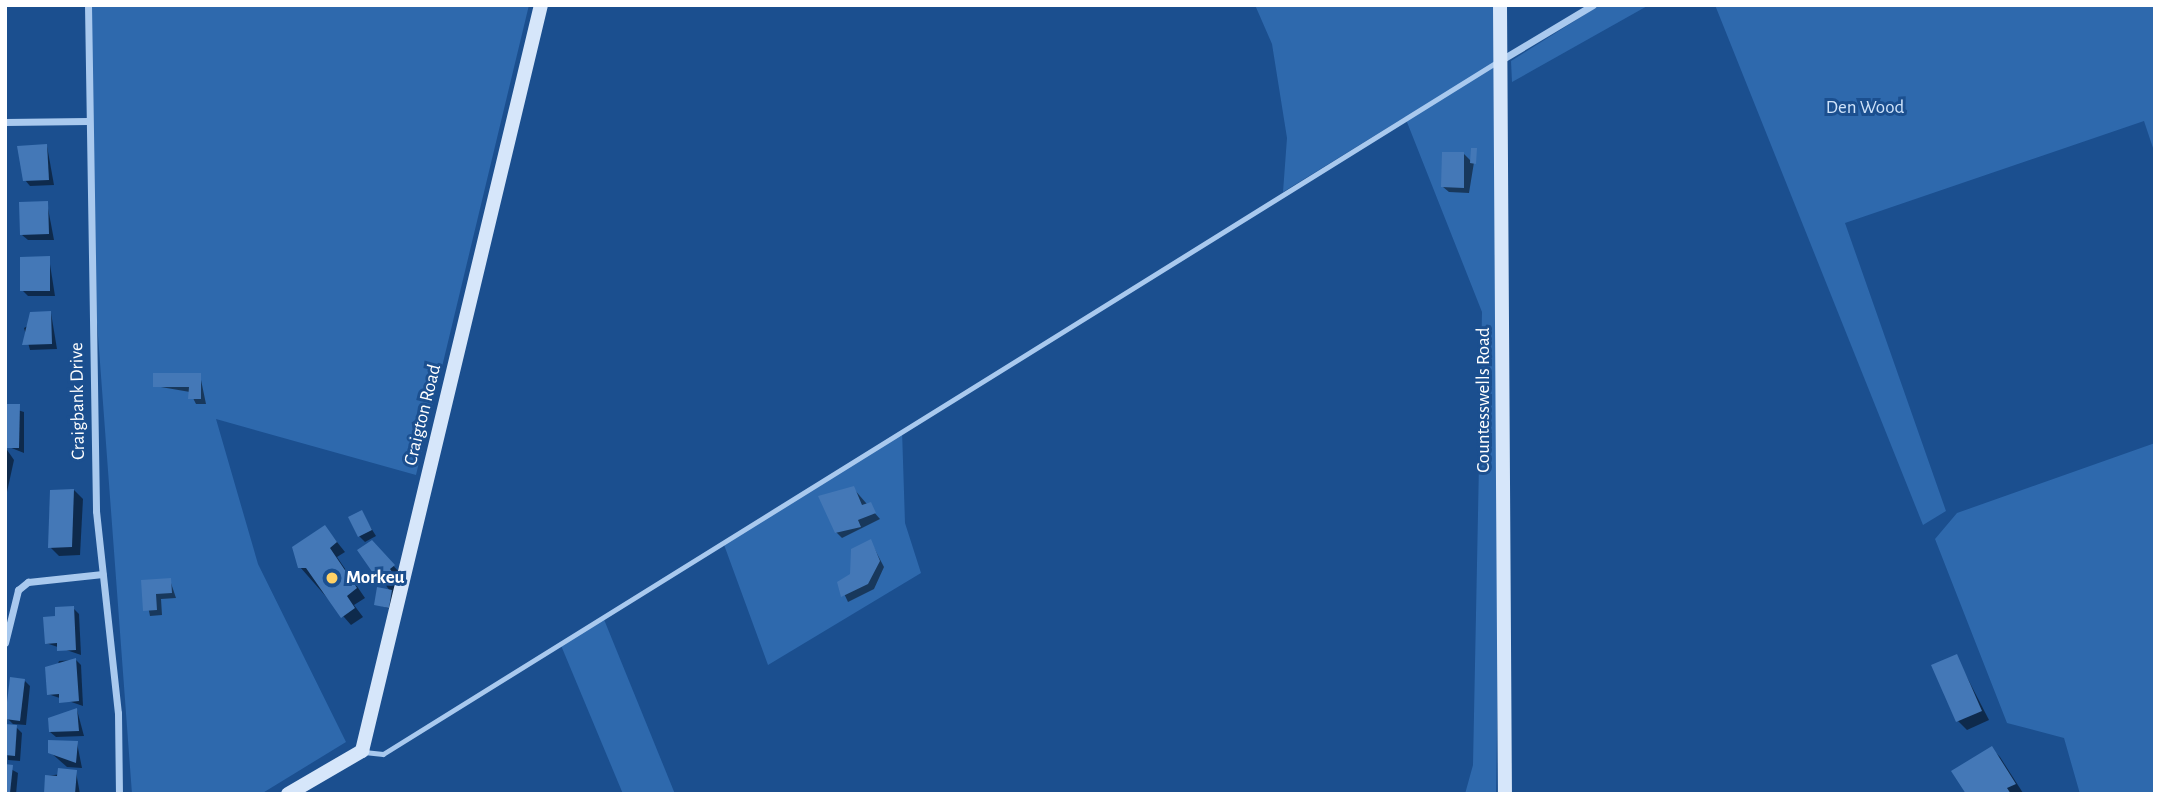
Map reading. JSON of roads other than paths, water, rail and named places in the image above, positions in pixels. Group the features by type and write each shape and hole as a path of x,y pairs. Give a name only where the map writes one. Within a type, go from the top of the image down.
{"street":[{"name":"Craigbank Drive","path":"88,5 88,121 103,574 118,713 119,794"},
{"name":"Craigton Road","path":"362,751 541,5"},
{"name":"Countesswells Road","path":"1500,5 1505,794"},
{"path":"1500,61 1593,5"},
{"path":"5,122 88,121"},
{"path":"5,643 18,590 28,582 103,574"},
{"path":"288,794 362,751"}],"lane":[{"path":"362,751 383,754 1500,61"}],"place":[{"name":"Morkeu","path":"332,578"}],"park label":[{"name":"Den Wood","path":"1865,108"}]}
